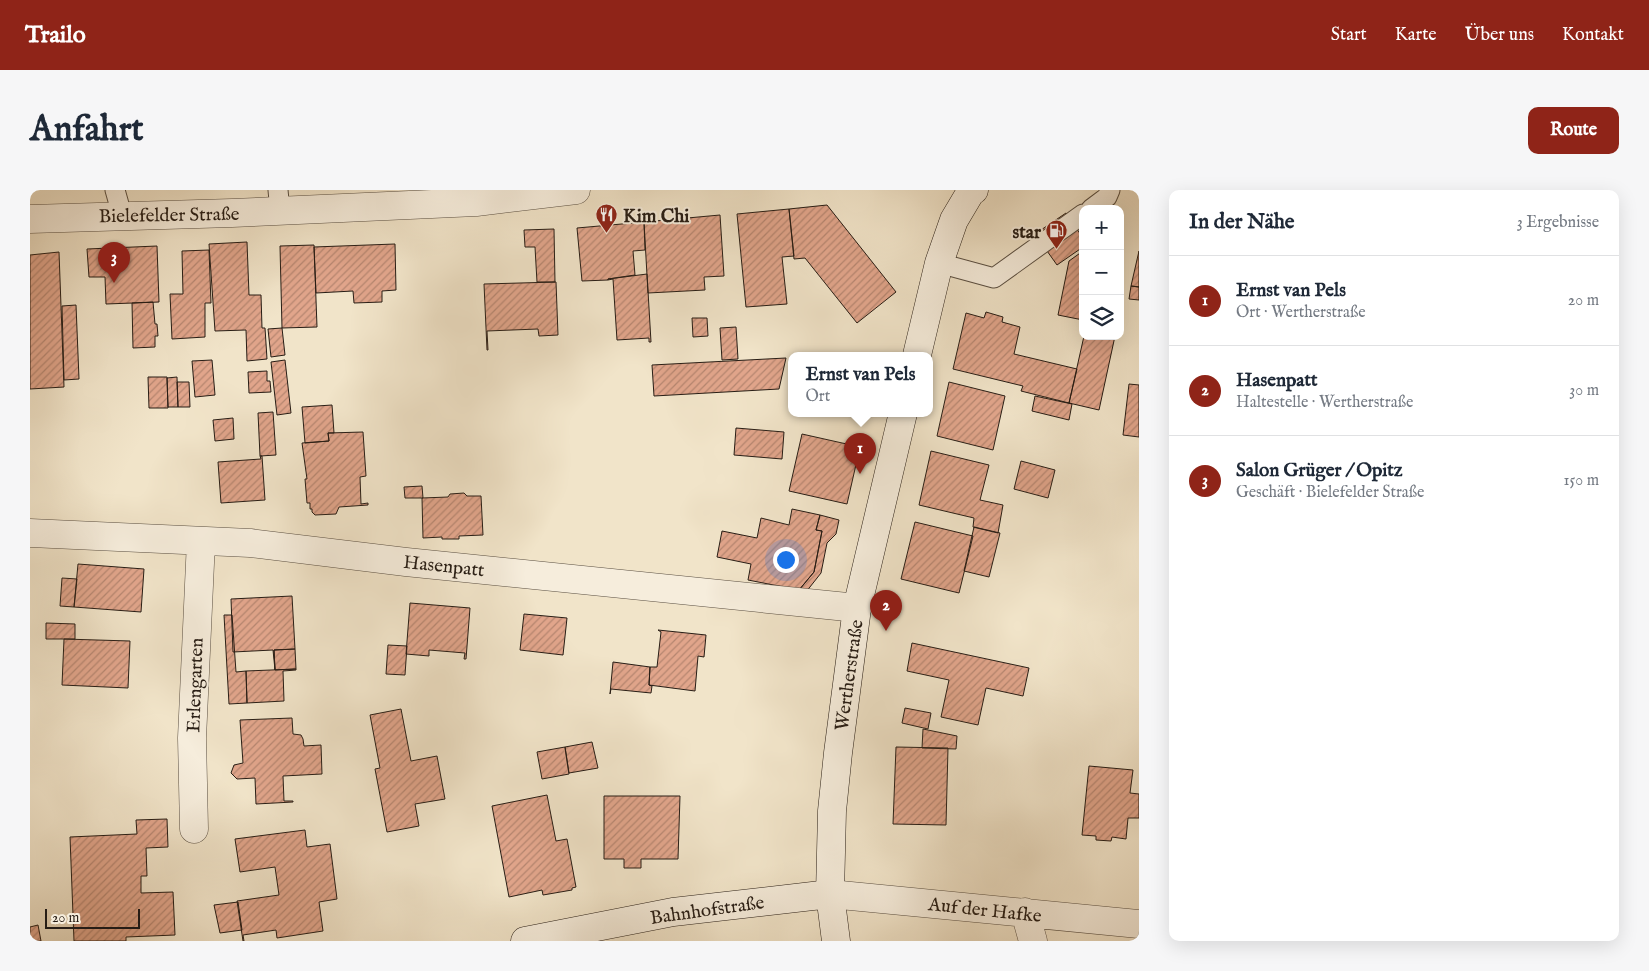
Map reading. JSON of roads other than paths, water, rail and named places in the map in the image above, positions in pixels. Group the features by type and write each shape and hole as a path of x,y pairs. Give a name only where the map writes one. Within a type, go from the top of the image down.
{"street":[{"name":"Bielefelder Straße","path":"30,219 119,203 279,201 476,202 576,190"},
{"path":"918,352 939,263 954,220 969,191"},
{"name":"Wertherstraße","path":"836,941 830,894 832,811 857,608 902,417"},
{"name":"Hasenpatt","path":"30,534 250,543 406,562 857,608"},
{"name":"Erlengarten","path":"194,829 192,738 201,541"},
{"name":"Auf der Hafke","path":"830,894 1139,924"},
{"name":"Bahnhofstraße","path":"526,941 673,912 830,894"},
{"path":"1025,912 1033,941"}],"lane":[{"path":"1096,205 1107,197 1110,190"},
{"path":"939,263 994,278 1079,217"}],"place":[{"name":"Kim Chi","path":"607,234"},
{"name":"star","path":"1057,250"},
{"name":"Salon Grüger / Opitz","path":"114,283"},
{"name":"Ernst van Pels","path":"860,474"},
{"name":"Hasenpatt","path":"886,631"}]}
